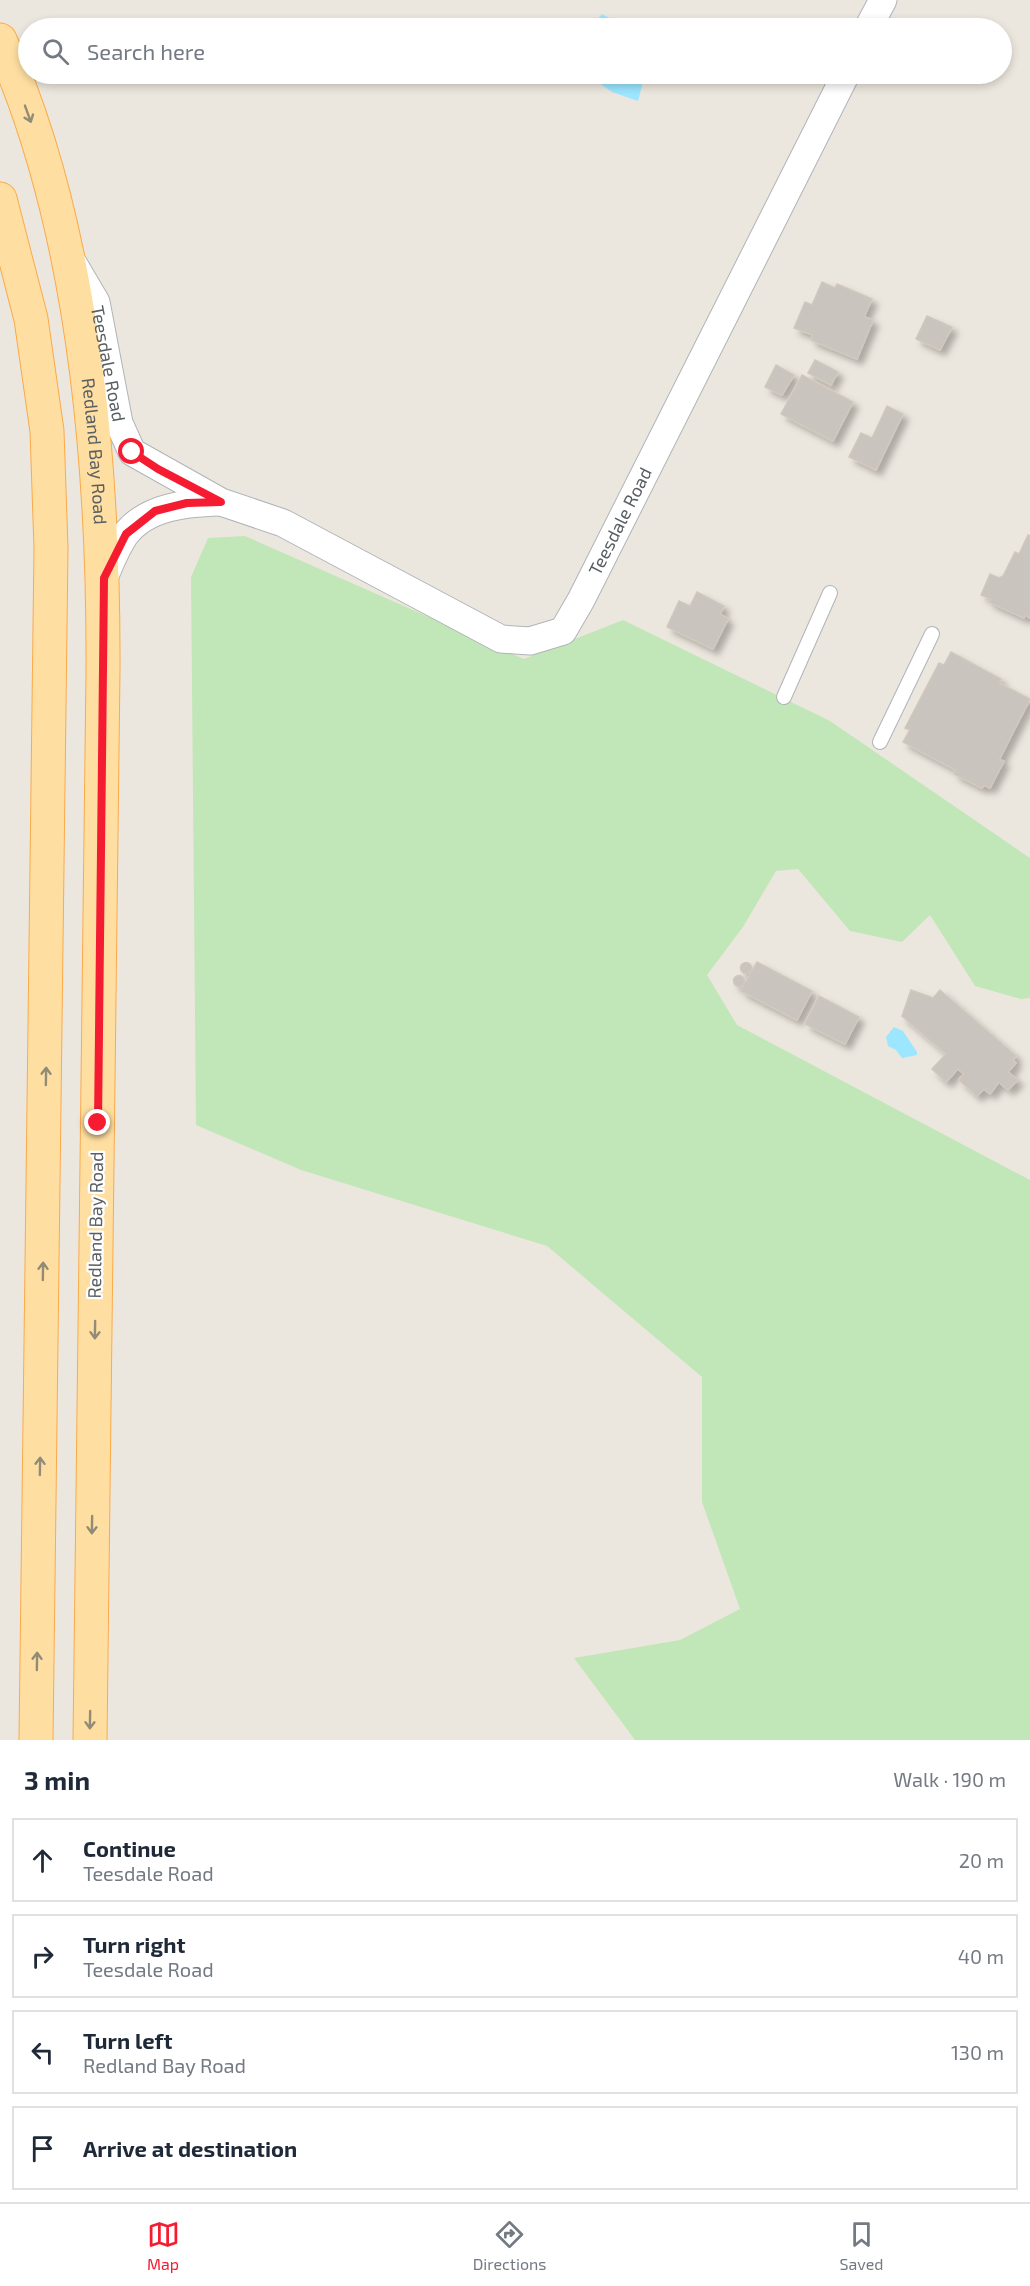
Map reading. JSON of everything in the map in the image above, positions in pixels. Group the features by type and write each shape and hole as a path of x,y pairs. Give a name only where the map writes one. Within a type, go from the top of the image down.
{"main road":[{"name":"Redland Bay Road","path":"0,39 44,156 79,322 99,481 104,578 90,1740"},
{"path":"0,199 31,318 47,431 51,548 36,1740"}],"street":[{"path":"873,18 883,0"},
{"name":"Teesdale Road","path":"64,249 96,302 119,423 132,452 158,469 221,502 283,523 501,639 530,641 563,631 841,84"},
{"name":"Teesdale Road","path":"104,578 126,534 155,511 187,503 221,502"}],"lane":[{"path":"783,697 830,593"},
{"path":"880,742 932,634"}],"green space":[{"path":"245,536 524,659 623,620 830,721 1030,858 1030,998 1021,999 975,986 930,915 902,942 850,931 798,869 776,871 743,927 707,975 737,1025 1030,1180 1030,1740 635,1740 574,1658 680,1640 740,1609 702,1502 702,1377 547,1246 301,1170 196,1125 191,577 208,538"}],"water":[{"path":"600,84 642,84 638,101 612,92"},
{"path":"894,1027 903,1031 917,1055 902,1058 896,1050 888,1046 886,1037"}],"building":[{"path":"822,282 835,288 837,284 872,299 864,317 873,320 857,359 811,340 813,335 794,328 805,302 812,305"},
{"path":"927,316 952,327 940,350 916,339"},
{"path":"815,360 838,372 831,385 808,373"},
{"path":"776,365 794,375 782,395 765,387"},
{"path":"802,375 853,402 833,441 781,414"},
{"path":"887,406 903,414 876,470 849,457 861,433 872,438"},
{"path":"1028,535 1030,536 1030,618 1025,615 1024,618 989,602 991,599 981,595 990,574 999,578 1003,576 1015,552 1019,554"},
{"path":"697,592 724,606 720,614 728,619 713,649 667,627 679,601 690,606"},
{"path":"951,652 1001,679 999,683 1030,699 999,760 1004,761 990,788 984,785 982,788 954,774 956,770 903,742 910,730 905,728 939,663 944,665"},
{"path":"757,962 812,991 797,1020 741,991"},
{"path":"746,963 750,964 750,972 746,973 742,972 741,968 742,964"},
{"path":"739,976 743,977 743,985 739,986 735,985 734,981 735,977"},
{"path":"911,990 933,998 940,990 1016,1056 1013,1061 1016,1063 1008,1072 1018,1080 1008,1090 999,1082 990,1094 984,1089 977,1096 959,1080 964,1074 958,1069 946,1082 932,1069 946,1054 902,1016"},
{"path":"819,996 859,1017 845,1044 805,1024"}],"route":[{"path":"98,1123 104,578 126,534 155,511 187,503 221,502 158,469 132,452"}]}
